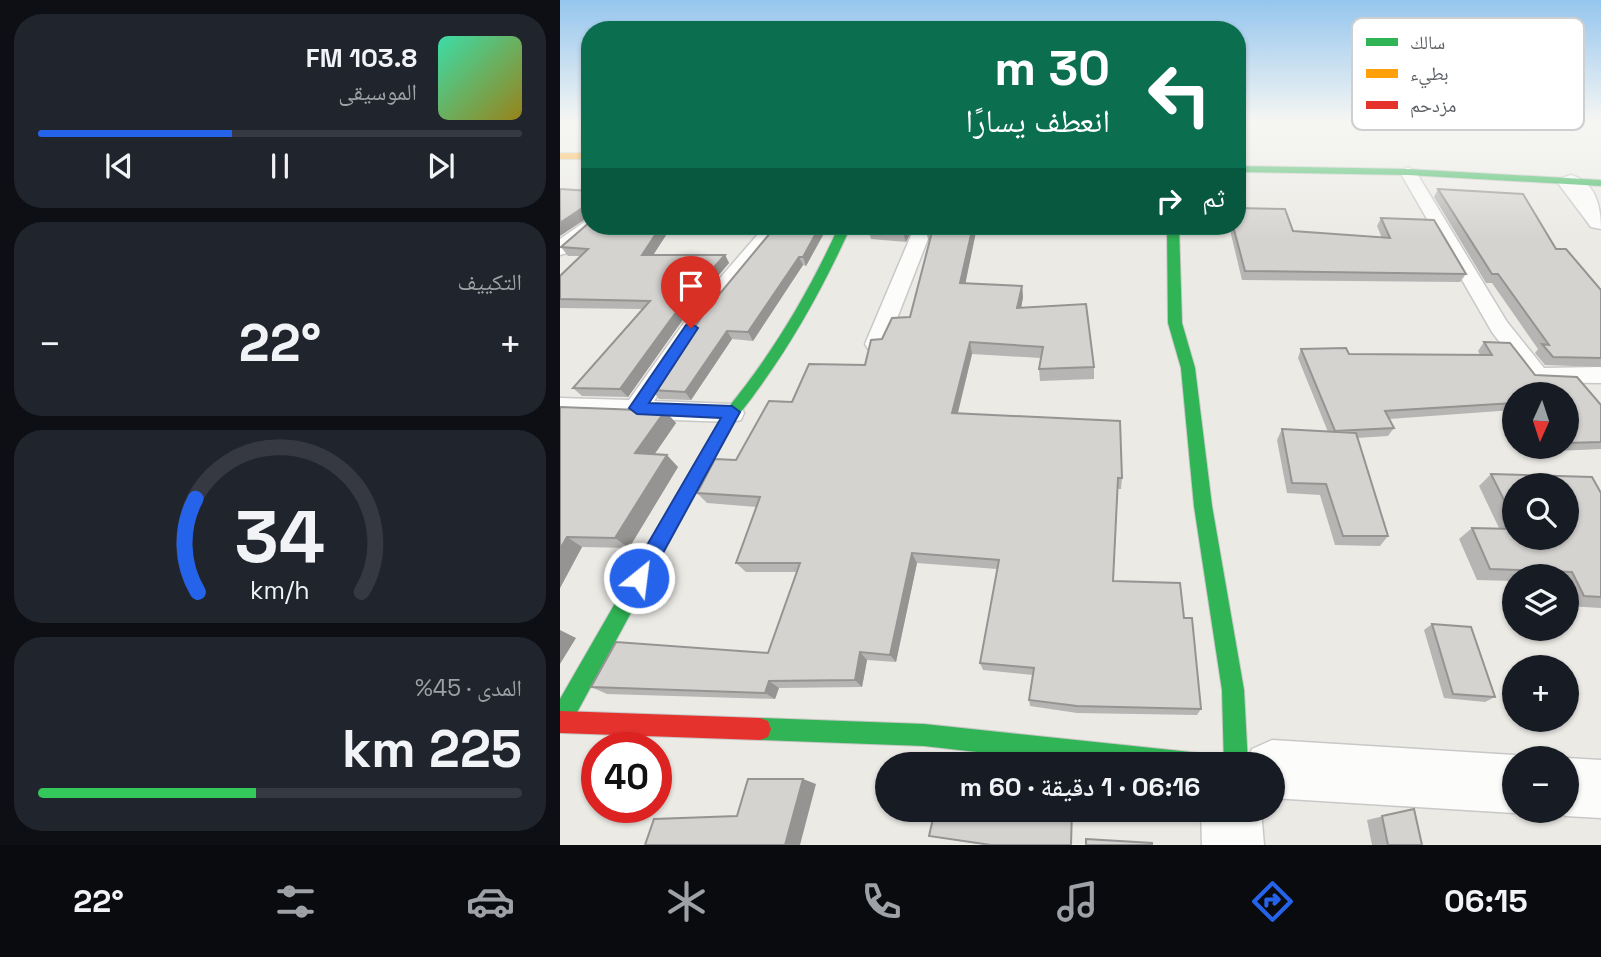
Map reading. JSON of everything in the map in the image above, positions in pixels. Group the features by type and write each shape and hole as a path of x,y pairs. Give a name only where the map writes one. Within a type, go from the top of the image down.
{"street":[{"path":"1246,169 1408,172 1601,183"},
{"path":"1571,183 1601,221"},
{"path":"841,235 817,289 758,384 732,412 560,722 924,735 1080,752"},
{"path":"1174,235 1175,323 1188,368 1203,506 1233,690 1235,752"},
{"path":"1285,770 1502,783"},
{"path":"1579,788 1601,789"},
{"path":"1232,822 1233,845"}],"lane":[{"path":"1408,172 1499,327 1538,376 1601,375"},
{"path":"560,249 581,231"},
{"path":"637,408 703,311 766,235"},
{"path":"876,344 920,235"},
{"path":"560,407 732,412"}],"building":[{"path":"560,189 581,190 581,209 560,223"},
{"path":"1438,189 1523,194 1556,249 1566,249 1601,290 1601,358 1553,357 1542,344 1549,345 1498,274 1492,274"},
{"path":"1246,208 1285,209 1293,231 1390,238 1381,218 1434,220 1466,274 1245,271 1235,235 1246,235"},
{"path":"581,230 581,235 655,235 642,255 725,255 688,296 620,389 573,388 650,301 560,299 560,276 588,249 561,247"},
{"path":"769,235 815,235 803,257 799,257 748,332 727,331 685,392 652,390 707,309"},
{"path":"931,235 971,235 960,283 1022,286 1017,308 1086,304 1094,367 1039,369 1043,347 970,342 952,413 1120,421 1122,478 1118,478 1113,581 1180,583 1184,618 1192,618 1201,709 1077,706 1029,700 1034,668 980,663 999,560 912,553 890,655 860,652 855,680 769,681 765,693 591,687 616,642 768,653 800,563 736,563 760,497 697,493 715,459 736,460 769,401 792,402 809,364 865,365 871,340 882,339 892,318 910,317"},
{"path":"1484,342 1510,343 1535,375 1577,377 1601,405 1601,442 1579,443 1579,382 1502,382 1502,404 1385,411 1394,428 1335,431 1301,349 1346,348 1349,354 1492,355"},
{"path":"560,407 665,411 635,453 667,455 615,538 567,537 560,549"},
{"path":"1282,429 1356,433 1388,536 1343,536 1326,484 1292,483"},
{"path":"1491,474 1502,474 1502,496"},
{"path":"1579,477 1592,477 1601,493 1601,597 1584,596 1579,586 1579,564 1502,564 1502,569 1490,569 1472,528 1502,529 1502,550 1579,550"},
{"path":"1432,624 1471,627 1495,697 1453,694"},
{"path":"748,779 803,779 785,845 645,845 653,823 672,823 672,818 737,816"},
{"path":"1414,809 1422,845 1388,845 1382,816"},
{"path":"932,822 1072,822 1071,845 991,845 929,836"},
{"path":"1086,839 1152,843 1152,845 1086,845"}],"traffic: fast":[{"path":"1246,169 1408,172 1601,183"},
{"path":"560,721 732,413 781,347 841,235"},
{"path":"1173,235 1175,323 1188,368 1203,506 1233,690 1235,752"},
{"path":"760,729 924,735 1080,752"}],"traffic: jam":[{"path":"560,722 760,729"}],"route":[{"path":"639,578 732,412 637,408 691,328"}]}
